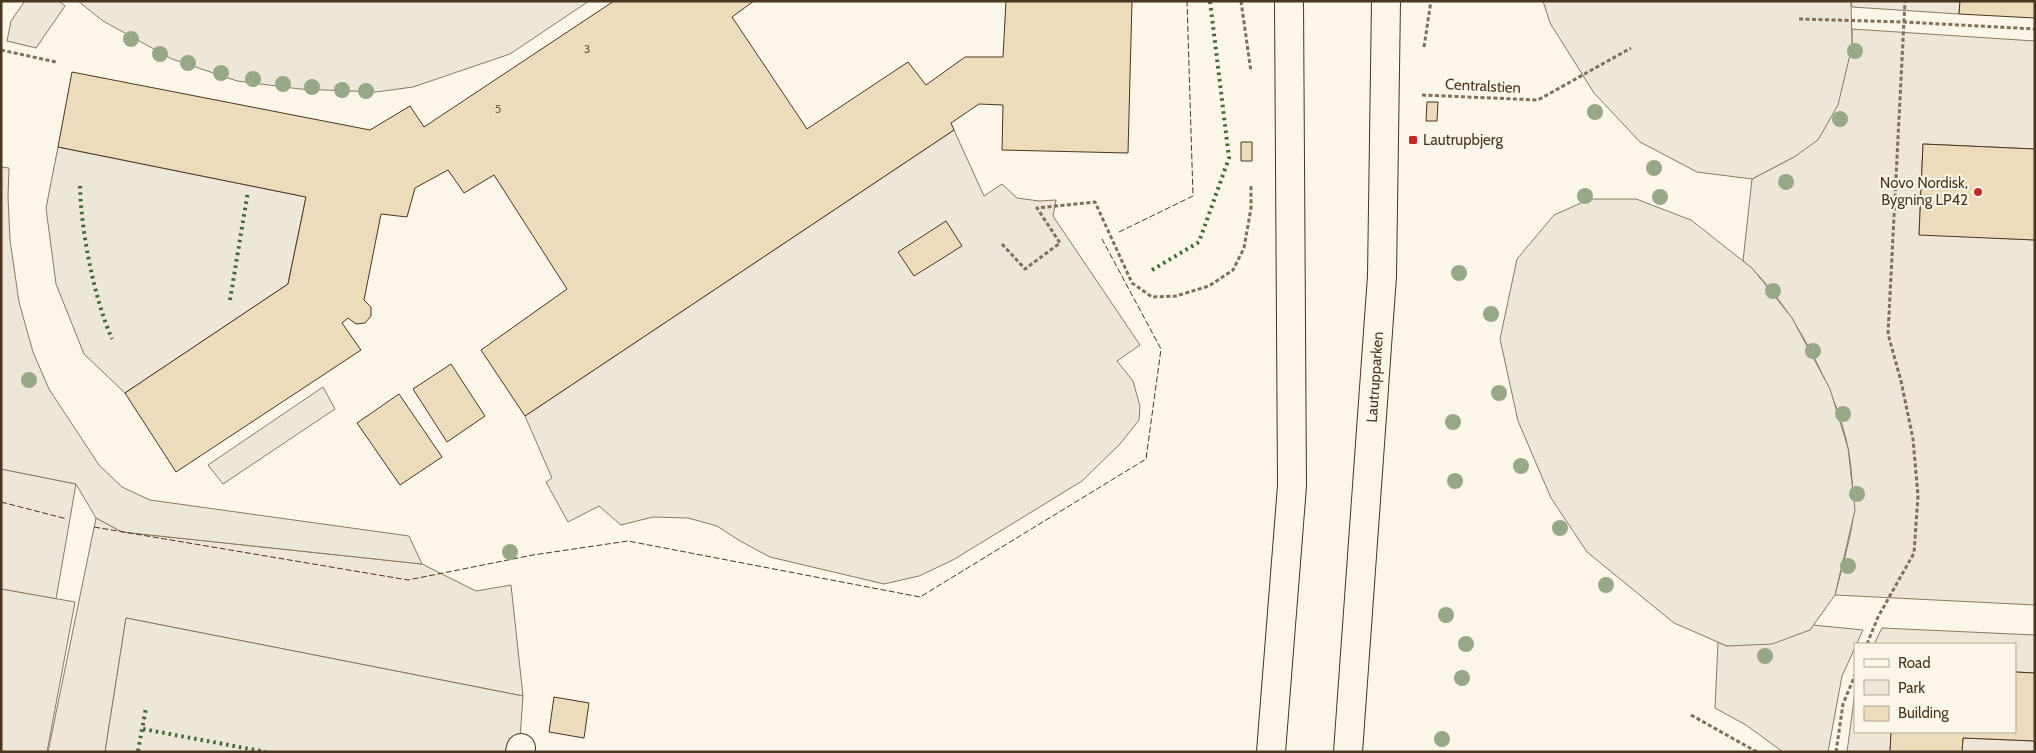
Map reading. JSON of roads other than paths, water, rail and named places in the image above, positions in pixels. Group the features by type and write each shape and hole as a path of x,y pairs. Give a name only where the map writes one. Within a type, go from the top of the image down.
{"street":[{"path":"1271,752 1278,689 1292,486 1289,1"},
{"name":"Lautrupparken","path":"1348,752 1382,276 1386,1"}],"place":[{"name":"Lautrupbjerg","path":"1413,140"},
{"name":"Novo Nordisk, Bygning LP42","path":"1978,192"}]}
